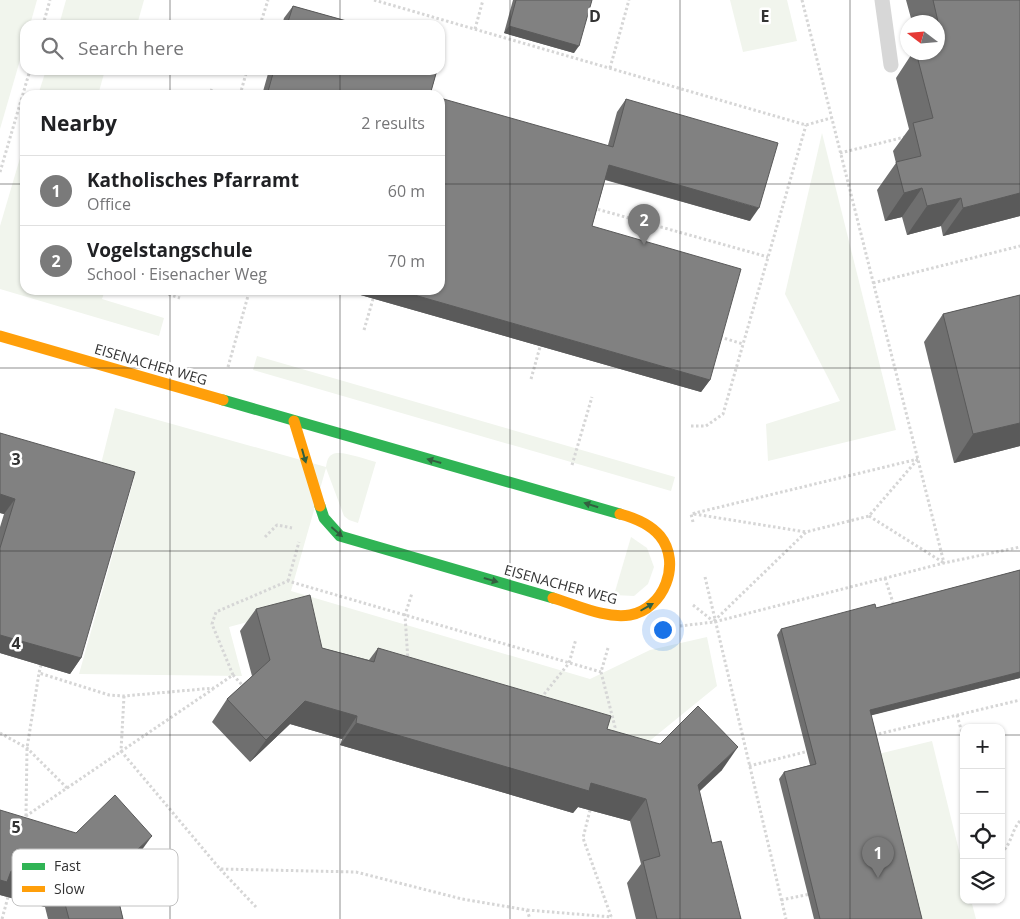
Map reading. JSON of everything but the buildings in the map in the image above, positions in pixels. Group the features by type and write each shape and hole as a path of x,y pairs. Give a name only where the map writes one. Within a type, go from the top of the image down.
{"street":[{"name":"EISENACHER WEG","path":"0,336 638,519 661,537 670,561 666,586 654,603 636,614 613,616 340,536 324,518 294,421"}],"lane":[{"path":"882,0 891,65"}],"path":[{"path":"44,20 50,0"},
{"path":"262,20 268,0"},
{"path":"374,0 444,20"},
{"path":"475,29 483,0"},
{"path":"610,68 629,0"},
{"path":"802,0 944,563"},
{"path":"445,20 806,125 831,118"},
{"path":"24,90 29,75"},
{"path":"241,90 246,75"},
{"path":"0,172 20,104"},
{"path":"691,426 706,426 722,414 806,125"},
{"path":"840,153 906,137"},
{"path":"592,208 768,257"},
{"path":"874,283 1020,246"},
{"path":"170,295 180,298"},
{"path":"218,398 248,296"},
{"path":"364,330 373,299"},
{"path":"717,336 743,344"},
{"path":"531,379 540,347"},
{"path":"563,497 592,397"},
{"path":"691,514 918,459"},
{"path":"691,514 806,532 869,516 918,459"},
{"path":"691,514 693,523"},
{"path":"869,516 944,563"},
{"path":"265,537 277,524 294,529"},
{"path":"714,622 806,532"},
{"path":"714,622 944,563 1020,547"},
{"path":"703,568 714,622 786,919"},
{"path":"886,578 895,612"},
{"path":"247,689 233,674 212,624 216,612 288,581 601,672"},
{"path":"405,615 408,664"},
{"path":"613,616 612,636 601,672 615,728 620,734"},
{"path":"538,702 569,663"},
{"path":"25,825 27,748 41,665"},
{"path":"39,673 109,695 124,696 214,688"},
{"path":"26,816 233,674"},
{"path":"124,696 121,751 220,869 256,907"},
{"path":"869,736 1020,700"},
{"path":"957,715 960,726"},
{"path":"612,737 615,728"},
{"path":"0,733 27,748 67,788"},
{"path":"749,766 813,750"},
{"path":"220,869 356,872 462,898 527,910 612,918 583,838 590,810"},
{"path":"1005,850 1016,825 1020,821"},
{"path":"781,900 816,892"},
{"path":"2,919 8,897"},
{"path":"527,910 530,919"}],"shaded area":[{"path":"0,0 37,0 31,20 20,20 20,60 0,129"},
{"path":"66,0 144,0 138,20 60,20"},
{"path":"730,0 787,0 797,41 743,52"},
{"path":"44,75 104,75 99,90 40,90"},
{"path":"822,133 896,430 768,461 766,424 840,401 785,294"},
{"path":"20,158 20,295 0,289 0,226"},
{"path":"20,295 103,295 102,299 164,318 159,336"},
{"path":"257,356 675,477 671,491 253,370"},
{"path":"115,408 326,467 330,456 337,453 376,462 358,523 344,516 326,468 291,591 590,679 650,650 707,637 717,686 647,743 311,665 299,608 229,627 242,676 79,674 134,479 100,468"},
{"path":"631,537 647,548 654,567 648,584 634,596 614,595"},
{"path":"932,741 960,855 960,904 972,904 976,919 916,919 874,755"}],"traffic: fast":[{"path":"223,400 620,514"},
{"path":"320,506 324,518 340,536 553,598"}],"traffic: slow":[{"path":"0,336 223,400"},
{"path":"294,421 320,506"},
{"path":"553,598 591,611 620,616 642,611 652,604 660,594 666,583 669,571 666,547 660,536 652,528 620,514"}],"place":[{"name":"Vogelstangschule","path":"644,245"},
{"name":"Katholisches Pfarramt","path":"878,878"}]}
